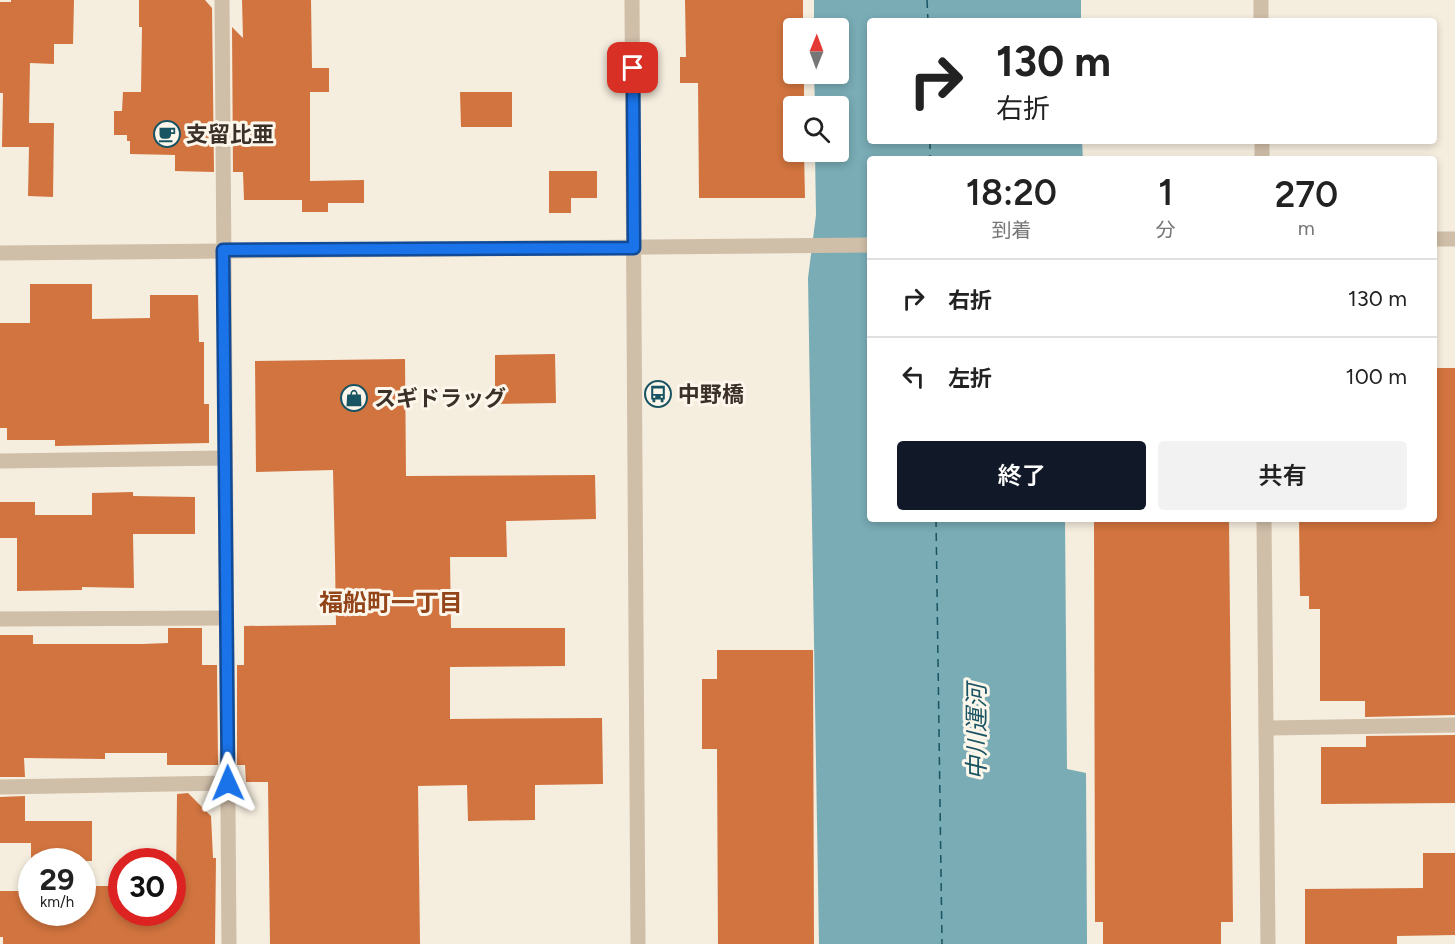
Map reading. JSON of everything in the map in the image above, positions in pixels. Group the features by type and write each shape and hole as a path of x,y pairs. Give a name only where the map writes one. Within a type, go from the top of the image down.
{"street":[{"path":"222,0 229,944"},
{"path":"632,0 638,944"},
{"path":"1261,0 1261,18"},
{"path":"1437,239 1455,239"},
{"path":"0,254 867,245"},
{"path":"0,461 225,458"},
{"path":"1264,522 1268,944"},
{"path":"0,619 226,618"},
{"path":"1266,728 1455,725"},
{"path":"0,788 228,783"}],"water":[{"name":"中川運河","path":"814,0 1081,0 1081,18 867,18 867,144 1082,144 1083,156 867,156 867,522 1065,522 1067,769 1086,773 1087,944 819,944 808,278 816,215 815,162 849,162 849,96 815,96 814,84 849,84 849,18 814,18"}],"building":[{"path":"11,0 74,0 73,44 54,44 54,64 30,63 29,123 54,123 53,197 28,196 29,147 2,147 0,2 11,2"},
{"path":"139,0 205,0 212,8 214,172 175,171 175,155 130,154 130,141 127,141 127,135 114,135 114,111 122,111 123,92 141,92 142,27 139,27"},
{"path":"242,0 311,0 312,68 329,68 329,92 310,92 310,181 364,180 364,203 328,203 328,212 302,212 302,200 244,200 243,172 233,172 232,27 243,38"},
{"path":"685,0 803,0 803,18 783,18 783,84 804,84 804,96 783,96 783,162 804,162 805,198 699,198 698,83 680,83 680,57 686,57"},
{"path":"460,92 512,92 512,127 461,127"},
{"path":"549,171 597,171 597,198 571,198 571,213 549,213"},
{"path":"30,284 92,284 92,319 150,318 150,295 198,295 199,342 204,342 204,404 209,404 209,443 55,446 55,440 7,440 7,428 0,428 0,323 30,323"},
{"path":"555,354 556,403 495,404 495,355"},
{"path":"405,359 406,476 595,475 596,519 506,521 507,557 450,557 451,628 565,628 565,666 450,667 450,719 602,718 603,784 535,785 535,820 468,821 467,785 418,786 420,944 270,944 268,782 246,782 245,765 237,765 237,665 244,665 244,626 336,625 333,470 256,472 255,361"},
{"path":"1437,368 1455,368 1455,715 1365,717 1365,701 1320,701 1320,609 1309,609 1309,596 1300,596 1299,522 1437,522"},
{"path":"133,492 133,496 195,497 195,534 133,534 134,588 82,587 82,590 17,591 17,538 0,538 0,502 35,502 35,515 92,515 92,493"},
{"path":"1094,522 1229,522 1233,922 1221,922 1221,944 1103,944 1103,922 1095,922"},
{"path":"168,628 202,628 202,665 217,665 218,765 167,765 167,753 105,753 105,759 24,758 25,777 0,777 0,635 33,635 33,644 168,643"},
{"path":"717,650 813,650 814,944 718,944 717,749 702,749 702,679 717,679"},
{"path":"1455,735 1455,803 1321,804 1321,747 1366,747 1366,736"},
{"path":"188,793 211,816 213,858 216,858 215,944 3,944 3,937 0,937 0,891 18,891 18,926 96,926 96,886 108,886 108,926 186,926 186,848 176,848 177,794"},
{"path":"25,796 25,821 92,821 92,848 31,848 31,843 0,843 0,797"},
{"path":"1423,853 1455,853 1455,935 1397,936 1397,944 1305,944 1305,889 1423,888"}],"ferry route":[{"path":"927,0 928,18"},
{"path":"930,144 930,156"},
{"path":"936,522 942,944"}],"place":[{"name":"支留比亜","path":"167,134"},
{"name":"中野橋","path":"658,394"},
{"name":"スギドラッグ","path":"354,398"}],"district":[{"name":"福船町一丁目","path":"391,602"}],"route":[{"path":"228,783 223,250 634,248 633,68"}]}
